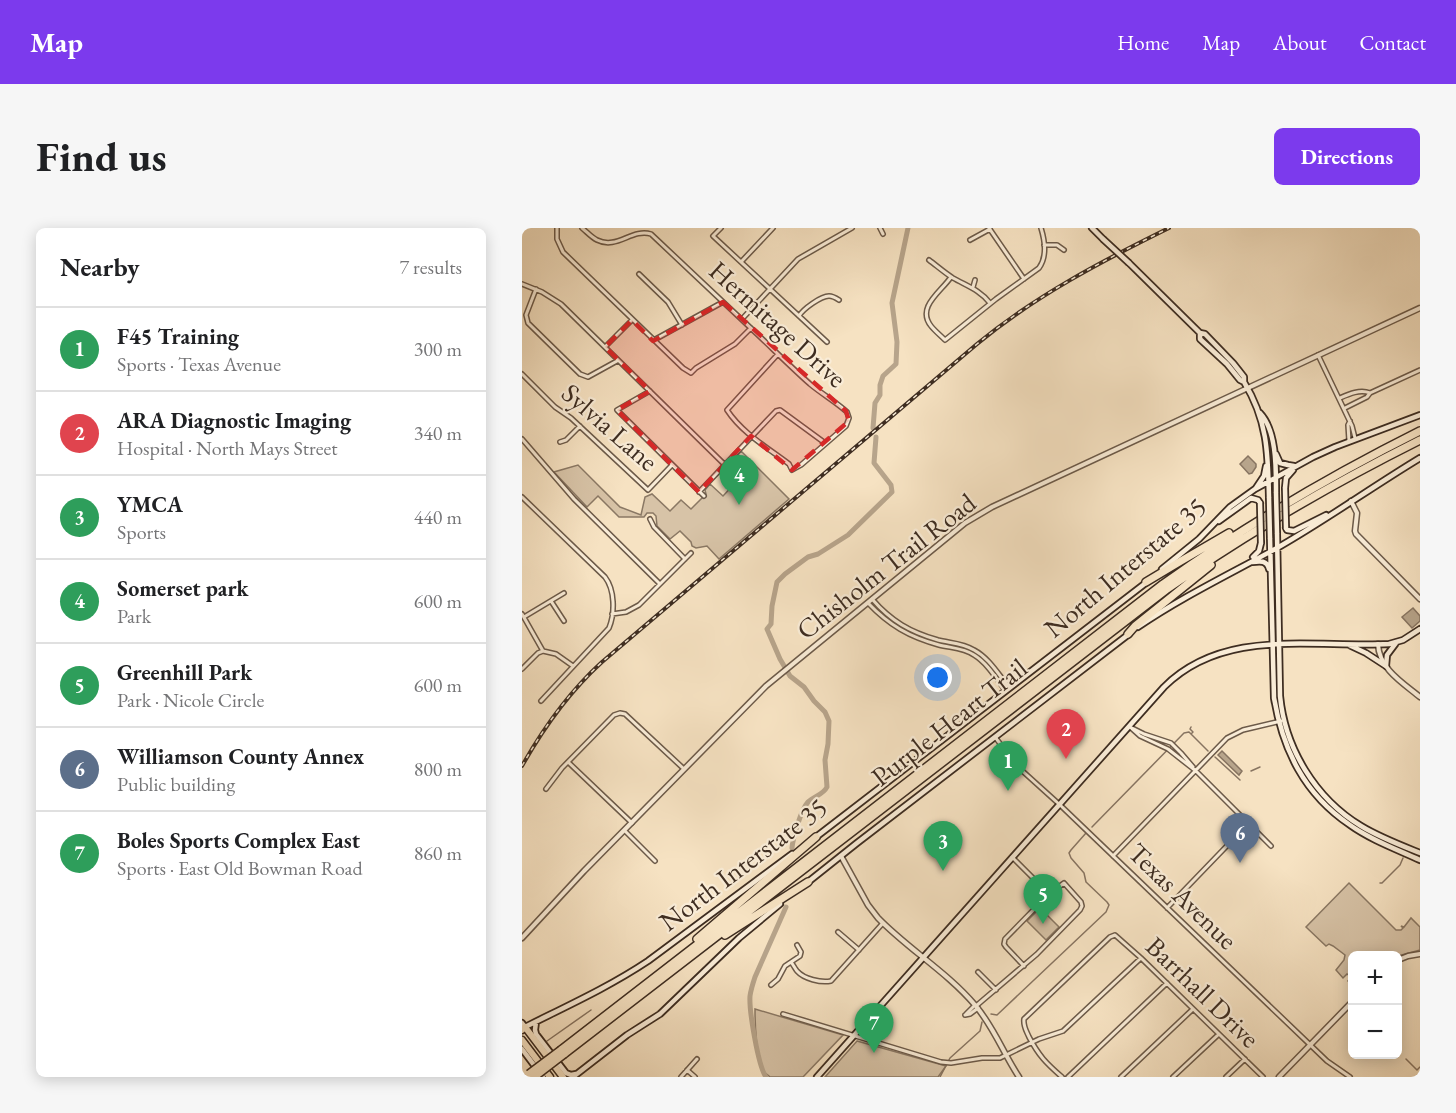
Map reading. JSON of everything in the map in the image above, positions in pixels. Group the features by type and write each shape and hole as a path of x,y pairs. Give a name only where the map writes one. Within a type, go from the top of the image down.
{"highway":[{"name":"Purple Heart Trail","path":"562,1052 1137,603 1204,555 1298,496 1420,430"},
{"name":"Purple Heart Trail","path":"528,1076 638,998 1167,590 1273,520 1367,466 1420,440"},
{"path":"1146,582 1298,496"},
{"path":"1128,634 1205,569 1263,530 1273,520"},
{"path":"613,1010 816,837"},
{"path":"638,998 728,933 808,882"},
{"path":"523,1027 563,1077"},
{"path":"522,1040 546,1075"}],"main road":[{"path":"1092,228 1200,333 1205,334 1228,357 1244,377 1244,382 1260,413 1268,452 1274,698 1292,758 1310,788 1328,808 1348,824 1371,838 1420,860"},
{"path":"1260,413 1265,418 1280,463 1297,466"},
{"name":"North Interstate 35","path":"523,1027 603,988 641,966 816,837 1146,582 1199,539 1230,507 1255,489 1335,447 1420,415"},
{"path":"1272,440 1276,478 1281,721 1304,768 1318,788 1338,809 1367,829 1420,853"},
{"path":"1255,489 1265,471 1268,452"},
{"name":"North Interstate 35","path":"575,1076 627,1035 660,1014 739,938 808,882 1128,634 1155,616 1353,502 1420,458"},
{"path":"1297,466 1286,478 1287,530 1294,531 1338,510"},
{"path":"1209,529 1247,500 1251,498 1258,500 1261,543 1259,551 1246,563"},
{"path":"1246,563 1259,561 1267,564 1271,585"},
{"path":"817,1077 1164,687 1191,666 1230,650 1272,644 1389,644 1409,637 1420,630"},
{"path":"1348,645 1386,666 1387,655 1398,641"},
{"path":"536,1022 536,1032 550,1052 566,1073 575,1076"},
{"path":"522,1049 546,1075"}],"street":[{"path":"557,228 557,239 563,252 680,367 691,373 735,344 751,328"},
{"name":"Hermitage Drive","path":"582,228 594,239 604,242 617,240 637,231 648,232 810,383 848,413 846,426 801,465 792,470 789,464 751,436"},
{"path":"721,228 713,236 827,342"},
{"path":"741,262 772,228"},
{"path":"742,320 802,256 852,228"},
{"path":"880,228 883,234"},
{"path":"970,240 989,228 1024,279"},
{"path":"951,277 928,303 926,310 930,324 945,340 990,303 1037,271 1044,258 1041,228"},
{"path":"1044,245 1057,245 1064,250"},
{"path":"929,260 951,277 982,293 990,303"},
{"path":"639,274 668,302 682,325"},
{"path":"973,287 975,280"},
{"path":"522,284 536,289 561,304 724,464"},
{"path":"536,289 526,315 528,323 580,374 588,377 618,360"},
{"path":"799,316 804,310 826,297 831,296 839,300"},
{"path":"654,341 723,302"},
{"name":"Chisholm Trail Road","path":"522,938 563,893 766,686 973,517 1420,308"},
{"path":"605,347 632,320"},
{"path":"751,436 727,410 778,354"},
{"path":"1318,355 1350,421 1352,440"},
{"path":"1344,408 1420,370"},
{"name":"Sylvia Lane","path":"522,374 555,407 571,418 648,490 672,465"},
{"path":"650,391 617,410 704,496"},
{"path":"1340,399 1349,394 1365,391 1370,393"},
{"path":"699,492 774,412 780,410 825,443"},
{"path":"560,442 566,440 579,426"},
{"path":"522,439 574,499 660,584"},
{"path":"522,497 608,580 612,591 611,622 606,631 541,701"},
{"path":"1353,502 1357,513 1356,534 1420,599"},
{"path":"650,519 654,527 685,560"},
{"path":"612,614 635,608 691,553"},
{"path":"543,651 523,616 564,593"},
{"path":"872,599 886,614 903,626 936,639 972,648 988,660 1007,689"},
{"path":"551,601 564,621"},
{"path":"868,603 883,618 901,630 919,639 971,653 995,673"},
{"path":"1378,644 1380,656 1386,666 1420,697"},
{"path":"522,669 543,651 556,654 573,666"},
{"path":"546,789 568,762 614,715 620,713 625,714 684,770"},
{"path":"1113,856 1227,738 1243,730 1281,721"},
{"path":"1129,726 1140,736 1168,749 1196,771 1271,846"},
{"name":"Texas Avenue","path":"994,737 1018,767 1327,1061 1350,1077"},
{"path":"568,762 632,823"},
{"path":"1167,908 1248,824"},
{"path":"625,831 656,861"},
{"path":"841,856 868,905 883,923 976,1006 992,1027 1019,1077"},
{"path":"1012,857 1049,894"},
{"path":"976,1006 1024,966 1081,908 1081,902 1064,883 1049,894 1004,941 1006,947 1024,966"},
{"path":"791,962 802,975 828,982 883,923"},
{"path":"838,932 859,950"},
{"name":"Barrhall Drive","path":"1032,1042 1024,1026 1025,1017 1114,935 1141,958 1263,1077"},
{"path":"771,986 785,966 800,956 801,952 797,945"},
{"path":"1402,958 1420,954"},
{"path":"783,1014 946,1063 982,1058 996,1059 1066,1029 1141,958"},
{"path":"978,972 996,990"},
{"path":"1068,1077 1167,983"},
{"path":"1279,1077 1350,1005"},
{"path":"1121,1077 1193,1009"},
{"path":"1173,1077 1219,1034"},
{"path":"1032,1042 1040,1056 1062,1077"},
{"path":"681,1077 697,1059"},
{"path":"1226,1077 1245,1059"},
{"path":"687,1070 695,1077"}],"highlighted area":[{"path":"723,302 846,411 849,421 792,470 751,436 699,492 617,410 650,391 605,347 632,320 653,341"}],"shaded area":[{"path":"741,451 789,499 719,559 707,546 696,548 692,546 680,531 670,539 657,526 656,516 653,513 647,513 644,517 619,517 598,496 587,507 554,472 578,465 620,507 641,515 645,497 652,494 670,511 681,500 691,509 706,494 705,490 710,484 723,496 737,481 724,469 729,464 741,476 750,467 738,455"},
{"path":"1248,456 1256,464 1252,473 1249,474 1240,464"},
{"path":"1413,608 1420,616 1420,621 1412,628 1402,617"},
{"path":"1222,751 1242,771 1239,775 1218,755"},
{"path":"1349,883 1396,930 1401,930 1403,928 1401,926 1404,927 1411,918 1420,927 1420,950 1402,955 1402,951 1348,951 1348,975 1343,978 1336,970 1345,955 1329,944 1326,946 1306,927"},
{"path":"1040,908 1059,927 1046,940 1027,921"},
{"path":"755,1009 843,1035 803,1077 770,1077 763,1071 759,1058"},
{"path":"857,1041 946,1066 938,1077 825,1077"}],"waterway":[{"path":"873,428 875,403 880,395 883,376 896,364 897,342 892,303 908,228"},
{"path":"792,848 805,806 827,787 825,760 829,721 825,712 804,687 790,676 767,629 771,624 777,582 808,557 818,554 848,535 892,492 891,485 874,463 876,437"},
{"path":"1191,727 1193,732 1191,734"},
{"path":"1092,827 1184,733 1189,732 1208,751"},
{"path":"1215,757 1240,780"},
{"path":"1251,771 1260,767"},
{"path":"991,1014 997,1015 1106,912 1109,905 1086,882 1084,873 1069,853 1086,833"},
{"path":"1380,883 1400,865 1403,858"},
{"path":"766,1077 755,1038 750,996 755,977 786,907"},
{"path":"547,1041 591,1010"},
{"path":"940,1077 950,1058 980,1031 982,1022"},
{"path":"1406,1059 1417,1070 1420,1067"}],"railway":[{"path":"522,766 558,711 602,662 977,344 1046,295 1169,228"}],"place":[{"name":"Somerset park","path":"739,505"},
{"name":"ARA Diagnostic Imaging","path":"1066,759"},
{"name":"F45 Training","path":"1008,791"},
{"name":"Williamson County Annex","path":"1240,863"},
{"name":"YMCA","path":"943,871"},
{"name":"Greenhill Park","path":"1043,924"},
{"name":"Boles Sports Complex East","path":"874,1053"}]}
